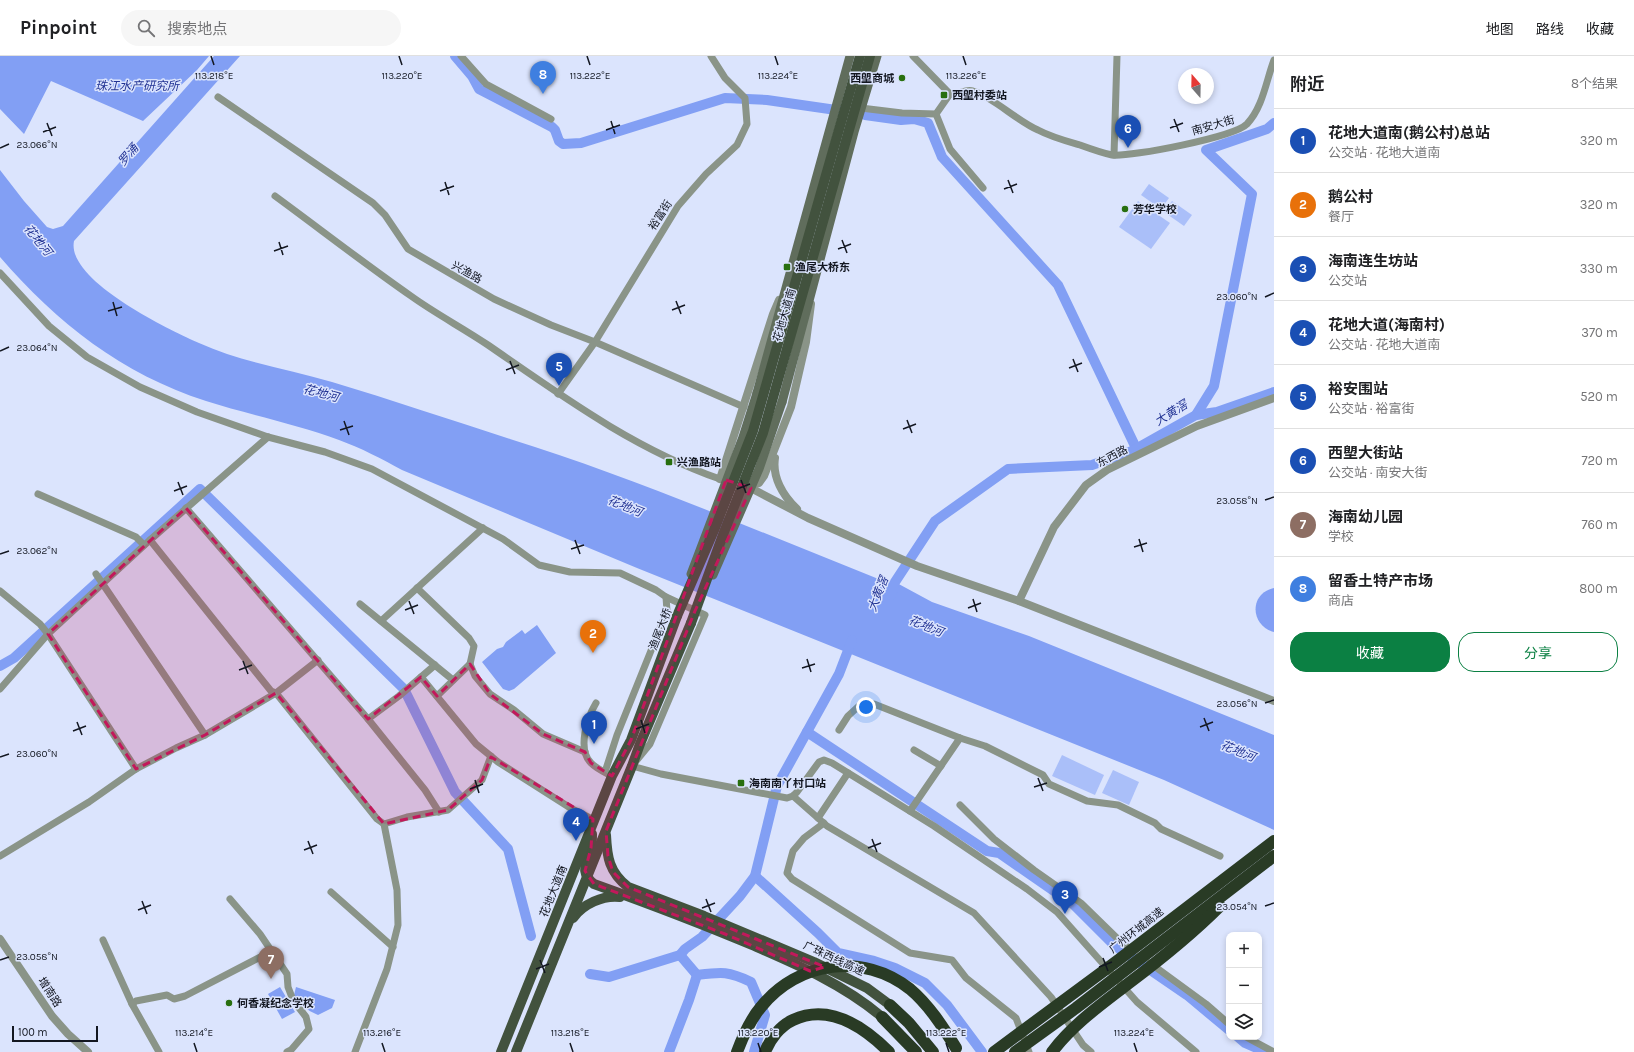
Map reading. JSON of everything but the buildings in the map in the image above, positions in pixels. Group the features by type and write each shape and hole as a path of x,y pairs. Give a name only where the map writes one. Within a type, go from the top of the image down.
{"highway":[{"name":"广州环城高速","path":"994,1052 1029,1028 1274,841"},
{"path":"1015,1052 1272,858"},
{"path":"1052,1052 1084,1019 1191,933 1249,876 1272,858"},
{"path":"736,1052 755,1014 776,991 790,981 806,973 823,968 838,966 870,969 886,974 901,983 918,996 958,1050"},
{"name":"广珠西线高速","path":"890,1005 915,1029 933,1052"},
{"path":"765,1050 773,1037 786,1024 804,1016 823,1014 837,1017 854,1024 876,1040 889,1052"},
{"path":"1022,1052 1064,1016"},
{"name":"广珠西线高速","path":"882,1017 916,1052"},
{"path":"990,1052 1029,1028"}],"main road":[{"name":"花地大道南","path":"787,282 850,56"},
{"name":"花地大道南","path":"720,530 753,431 860,56"},
{"name":"花地大道南","path":"720,530 763,433 870,56"},
{"name":"花地大道南","path":"812,289 861,108 877,56"},
{"path":"677,616 705,533 743,437 757,393 787,282"},
{"path":"516,1052 632,766 635,742 691,623 753,484 782,402 812,289"},
{"name":"渔尾大桥","path":"635,742 677,616 720,530"},
{"path":"691,623 720,530"},
{"name":"花地大道南","path":"501,1052 593,822 608,774 635,742"},
{"path":"593,822 595,832 600,833 606,831"},
{"path":"593,822 591,848 585,864 585,871 587,877 594,884 632,899 702,920"},
{"path":"606,831 608,856 613,872 619,880 636,891 702,920"},
{"path":"566,928 575,916 588,904 613,896 632,899"},
{"name":"广珠西线高速","path":"702,920 839,974 867,988 890,1005"},
{"name":"广珠西线高速","path":"727,930 832,982 857,998 882,1017"}],"street":[{"path":"461,56 486,84 551,119"},
{"name":"裕富街","path":"558,394 594,342 678,206 706,174 737,145 748,124 745,98 725,78 711,56"},
{"path":"914,56 950,94 972,90 1038,130 1114,155 1117,56"},
{"name":"南安大街","path":"1114,155 1188,143 1240,129 1248,123 1256,112 1274,60"},
{"path":"936,114 950,94"},
{"name":"兴渔路","path":"218,97 373,203 385,215 404,246 417,256 494,299 550,325 594,342 744,407"},
{"path":"861,108 902,113 936,114"},
{"path":"936,114 950,149 983,188"},
{"path":"275,196 412,297 487,345 597,420 635,441 720,479 746,486 808,518 917,566 1019,601 1274,701"},
{"path":"0,273 49,326 88,357 140,386 197,412 268,437 325,452 372,468 503,539 539,565 570,572 620,573 656,590 666,597 706,615 650,744 632,766 661,774 790,797 821,821 974,913 1051,997 1083,1045 1091,1052"},
{"name":"花地大道南","path":"720,479 773,314 787,282"},
{"name":"花地大道南","path":"746,486 754,485 762,480 791,407 809,320 812,289"},
{"name":"东西路","path":"1019,601 1054,527 1086,485 1107,470 1197,426 1274,398"},
{"path":"0,689 48,634 150,540 268,437"},
{"path":"776,448 774,464 778,481 792,505 808,518"},
{"path":"38,494 136,537 144,546"},
{"path":"186,508 368,719 425,790 440,812"},
{"path":"381,621 483,528"},
{"path":"150,540 271,691 276,693 377,819 384,824 397,890 398,925 387,969 355,1052"},
{"path":"96,574 104,583 205,735"},
{"path":"417,588 469,638 474,646 470,664 437,696"},
{"path":"0,590 40,624 48,634 136,769"},
{"path":"596,703 589,714 586,728 585,752 591,763 608,774 617,735 667,611 666,597"},
{"path":"360,604 453,680"},
{"path":"0,856 89,802 136,769 205,735 276,693 318,660"},
{"path":"470,664 475,676 490,694 514,710 543,734 585,752"},
{"path":"368,719 399,696 436,665"},
{"path":"421,677 476,744 491,756 593,822"},
{"path":"839,730 848,716 860,705 874,704 960,738 985,746 1043,776 1049,784 1087,801 1118,805 1155,823 1161,829 1220,856"},
{"path":"914,806 960,738"},
{"path":"914,750 941,766"},
{"path":"384,824 407,817 448,810 456,801 482,780 491,756"},
{"path":"790,797 797,792 819,762 824,760 914,806 1057,912 1137,1002 1196,1052"},
{"path":"848,773 821,821 792,851 787,874 792,879 910,953 952,960 966,978 1016,1018 1029,1052"},
{"path":"960,805 994,839 1034,870 1081,903 1121,942 1206,1004 1226,1021"},
{"path":"331,892 393,947"},
{"path":"230,899 260,934 287,974 288,987 293,1000 306,1017 309,1028 291,1050 287,1052"},
{"name":"增南路","path":"0,939 52,1016 68,1034 88,1052"},
{"path":"103,940 132,1004 159,1052"},
{"path":"132,1004 136,1001 167,996 174,999 185,996 272,951"},
{"path":"1252,1040 1274,1052"}],"highlighted area":[{"path":"726,480 751,488 695,611 606,831 608,856 613,872 628,887 825,967 810,971 725,934 594,884 585,871 591,848 593,819 491,757 482,780 448,810 384,824 276,693 205,735 136,769 48,634 186,508 368,719 421,677 437,696 470,664 490,694 543,734 585,752 591,763 612,776 631,740"}],"shaded area":[{"path":"1149,184 1169,198 1161,209 1141,195"},
{"path":"1138,201 1170,223 1151,249 1119,227"},
{"path":"1172,201 1192,215 1184,226 1164,212"},
{"path":"1062,755 1104,775 1095,795 1052,776"},
{"path":"1113,770 1139,782 1129,805 1102,793"}],"water":[{"name":"珠江水产研究所","path":"0,56 209,56 197,70 143,121 51,81 24,134 0,109"},
{"path":"214,56 240,56 74,241 76,256 86,272 102,287 122,302 166,327 215,350 315,377 421,410 557,454 649,487 876,578 895,582 932,602 1029,636 1274,735 1274,830 1164,780 637,568 402,470 347,443 323,434 239,411 175,390 119,361 93,344 44,304 0,257 0,170 24,201 47,227 53,229 63,226"},
{"path":"1274,588 1274,632 1268,630 1259,622 1256,605 1262,594"},
{"path":"537,625 556,653 514,689 509,691 503,689 482,662 497,649 503,647 506,642 522,630 525,634"},
{"path":"280,987 295,1012 282,1019 268,994"},
{"path":"296,987 335,1000 332,1008 318,1015 310,1011 294,995"}],"waterway":[{"path":"455,56 472,76 479,89 552,127 555,130 559,141 563,144 581,143 725,98 767,100 843,111"},
{"path":"865,115 901,120 914,119 928,123 942,157 1058,285 1136,448"},
{"name":"大黄滘","path":"891,595 895,582 935,521 1008,469 1092,465 1132,451 1196,415 1214,386 1252,194 1206,150 1267,129 1274,123"},
{"path":"1196,415 1217,412 1274,392"},
{"path":"0,666 14,658 200,489 404,689 455,792 508,849 531,936"},
{"path":"590,974 609,977 680,955 685,949 702,937 740,896 755,876 777,786 839,674 852,640"},
{"path":"807,732 987,851 999,853 1074,905 1114,945 1187,995 1226,1028"},
{"path":"755,876 838,953 874,961 895,968 925,983 947,1005 982,1052"},
{"path":"680,955 697,975 725,973 751,982 765,1015 754,1052"},
{"path":"669,1052 697,975"},
{"path":"1242,1040 1266,1052"}],"place":[{"name":"西塱商城","path":"902,78"},
{"name":"留香土特产市场","path":"543,94"},
{"name":"西塱村委站","path":"944,95"},
{"name":"西塱大街站","path":"1128,148"},
{"name":"芳华学校","path":"1125,209"},
{"name":"渔尾大桥东","path":"787,267"},
{"name":"裕安围站","path":"559,386"},
{"name":"兴渔路站","path":"669,462"},
{"name":"鹅公村","path":"593,653"},
{"name":"花地大道南(鹅公村)总站","path":"594,744"},
{"name":"海南南丫村口站","path":"741,783"},
{"name":"花地大道(海南村)","path":"576,841"},
{"name":"海南连生坊站","path":"1065,914"},
{"name":"海南幼儿园","path":"271,979"},
{"name":"何香凝纪念学校","path":"229,1003"}],"water label":[{"name":"罗涌","path":"128,155"},
{"name":"花地河","path":"38,240"},
{"name":"花地河","path":"321,393"},
{"name":"花地河","path":"625,506"},
{"name":"花地河","path":"926,626"},
{"name":"花地河","path":"1238,751"}]}
